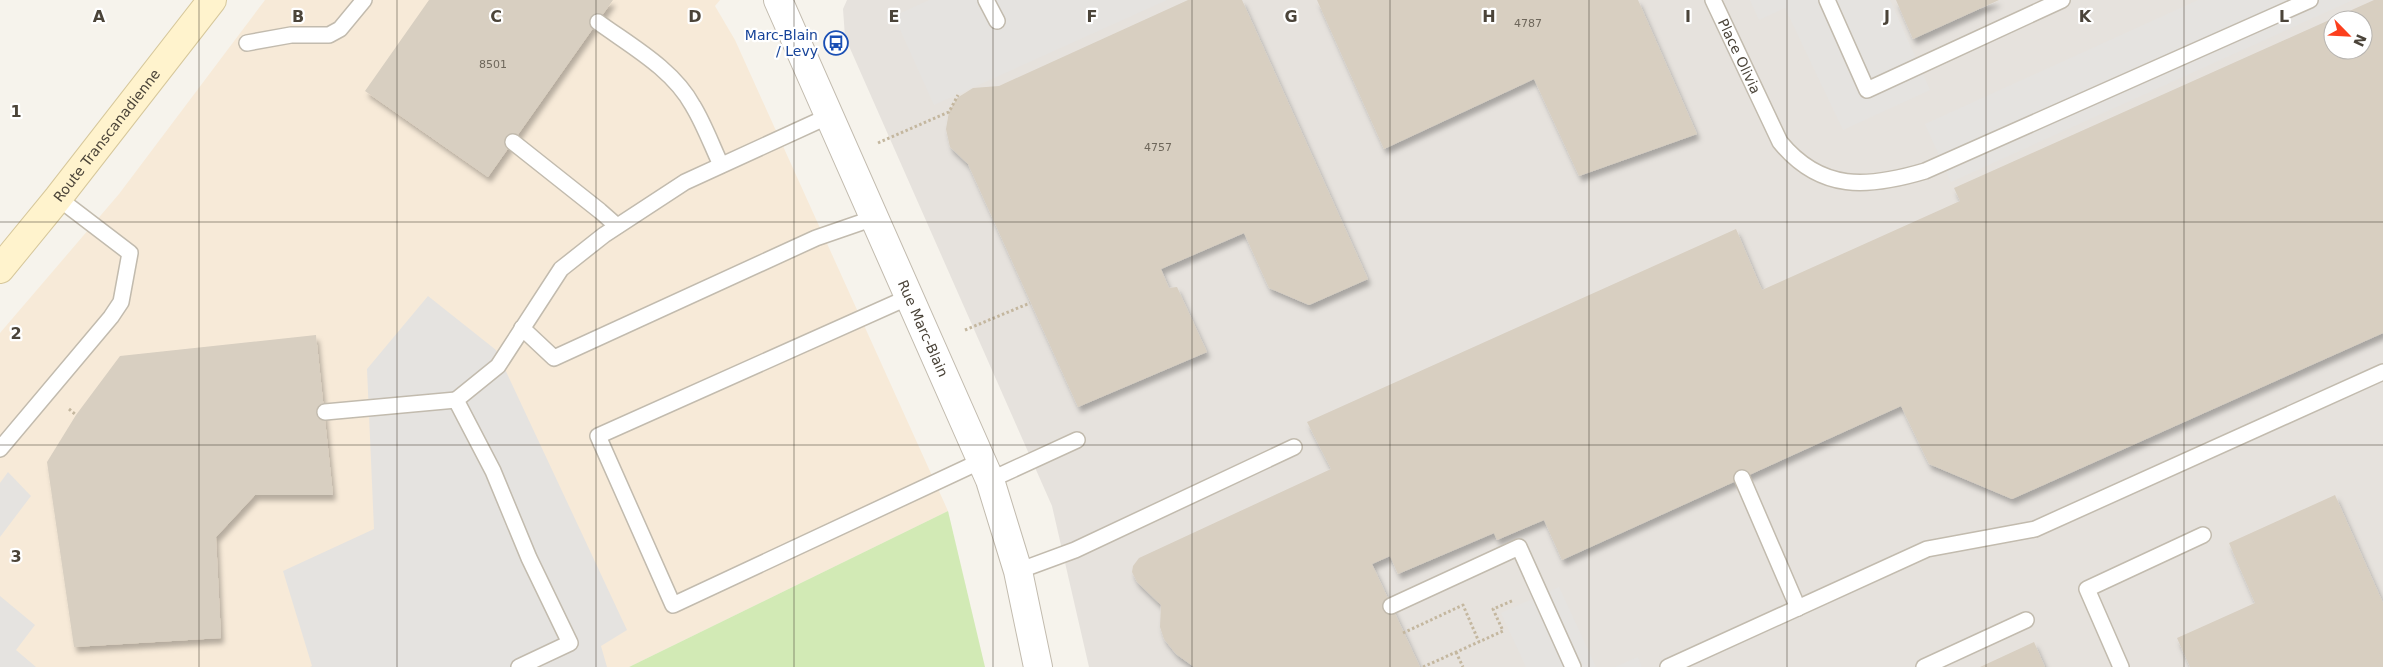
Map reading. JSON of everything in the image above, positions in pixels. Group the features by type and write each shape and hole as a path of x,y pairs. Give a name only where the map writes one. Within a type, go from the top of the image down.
{"main road":[{"name":"Route Transcanadienne","path":"0,269 58,198 212,0"}],"street":[{"name":"Rue Marc-Blain","path":"778,0 985,470 1018,571 1038,667"}],"lane":[{"path":"247,43 291,35 329,35 340,29 364,0"},
{"path":"986,0 996,21"},
{"name":"Place Olivia","path":"1713,0 1780,142 1793,158 1822,177 1866,182 1900,178 1925,171 2310,0"},
{"path":"1827,0 1867,90 2062,0"},
{"path":"598,22 665,72 679,86 693,105 721,166"},
{"path":"324,412 456,400 498,366 561,269 617,226 685,182 829,116"},
{"path":"513,142 600,210 617,226"},
{"path":"0,449 111,317 121,302 130,253 58,198"},
{"path":"522,328 554,358 816,238 874,218"},
{"path":"908,297 598,436 672,605 985,470 1077,440"},
{"path":"1668,667 1927,548 2035,529 2383,372"},
{"path":"456,400 493,471 529,558 570,643 519,667"},
{"path":"1018,571 1074,550 1294,447"},
{"path":"1742,478 1798,608"},
{"path":"2121,667 2087,589 2204,535"},
{"path":"1391,606 1519,547 1573,667"},
{"path":"1924,667 2026,620"}],"path":[{"path":"878,143 949,112 958,95"},
{"path":"965,330 1030,303"},
{"path":"1423,667 1503,631 1493,609 1516,600"},
{"path":"1403,632 1464,605 1479,642"},
{"path":"1456,652 1463,667"}],"shaded area":[{"path":"265,0 720,0 715,6 735,40 948,511 629,667 0,667 0,333 119,194"},
{"path":"847,0 2383,0 2383,667 1089,667 1052,506 845,37 843,9"},
{"path":"929,0 1167,0 934,105 894,16"},
{"path":"1750,0 1890,0 1930,90 1843,130 1785,8 1759,20"},
{"path":"2198,0 2353,0 2331,10 2323,10 2323,14 1951,182 1925,124"},
{"path":"428,296 496,350 627,630 601,646 607,667 310,667 312,666 283,571 374,529 367,369"},
{"path":"8,472 31,496 0,537 0,483"},
{"path":"1559,587 1596,667 1526,667 1501,613"},
{"path":"0,596 35,625 16,650 36,667 0,667"},
{"path":"1638,657 1642,667 1615,667"}],"green space":[{"path":"948,511 985,667 629,667"}],"building":[{"path":"429,0 613,0 488,177 365,91"},
{"path":"1188,0 1242,0 1368,279 1309,305 1269,288 1244,233 1161,269 1169,288 1177,287 1207,352 1078,407 968,164 950,147 946,129 949,112 957,98 973,88 999,86"},
{"path":"1317,0 1638,0 1697,134 1579,176 1534,79 1384,149"},
{"path":"1896,0 1999,0 1913,39"},
{"path":"2374,0 2383,0 2383,333 2012,499 1929,464 1901,406 1562,560 1544,520 1497,540 1494,533 1398,574 1390,556 1372,564 1420,667 1194,667 1176,654 1164,639 1160,627 1161,605 1137,582 1132,572 1133,566 1139,558 1331,469 1307,422 1736,229 1762,290 1960,201 1954,188 2323,23 2323,60 2373,60 2373,10 2352,10"},
{"path":"316,335 333,495 255,495 216,537 221,638 74,647 47,462 76,415 120,356"},
{"path":"2335,495 2383,603 2383,667 2190,667 2177,638 2255,603 2229,543"},
{"path":"2034,642 2045,667 1980,667"}],"place":[{"name":"Marc-Blain / Levy","path":"836,43"}]}
